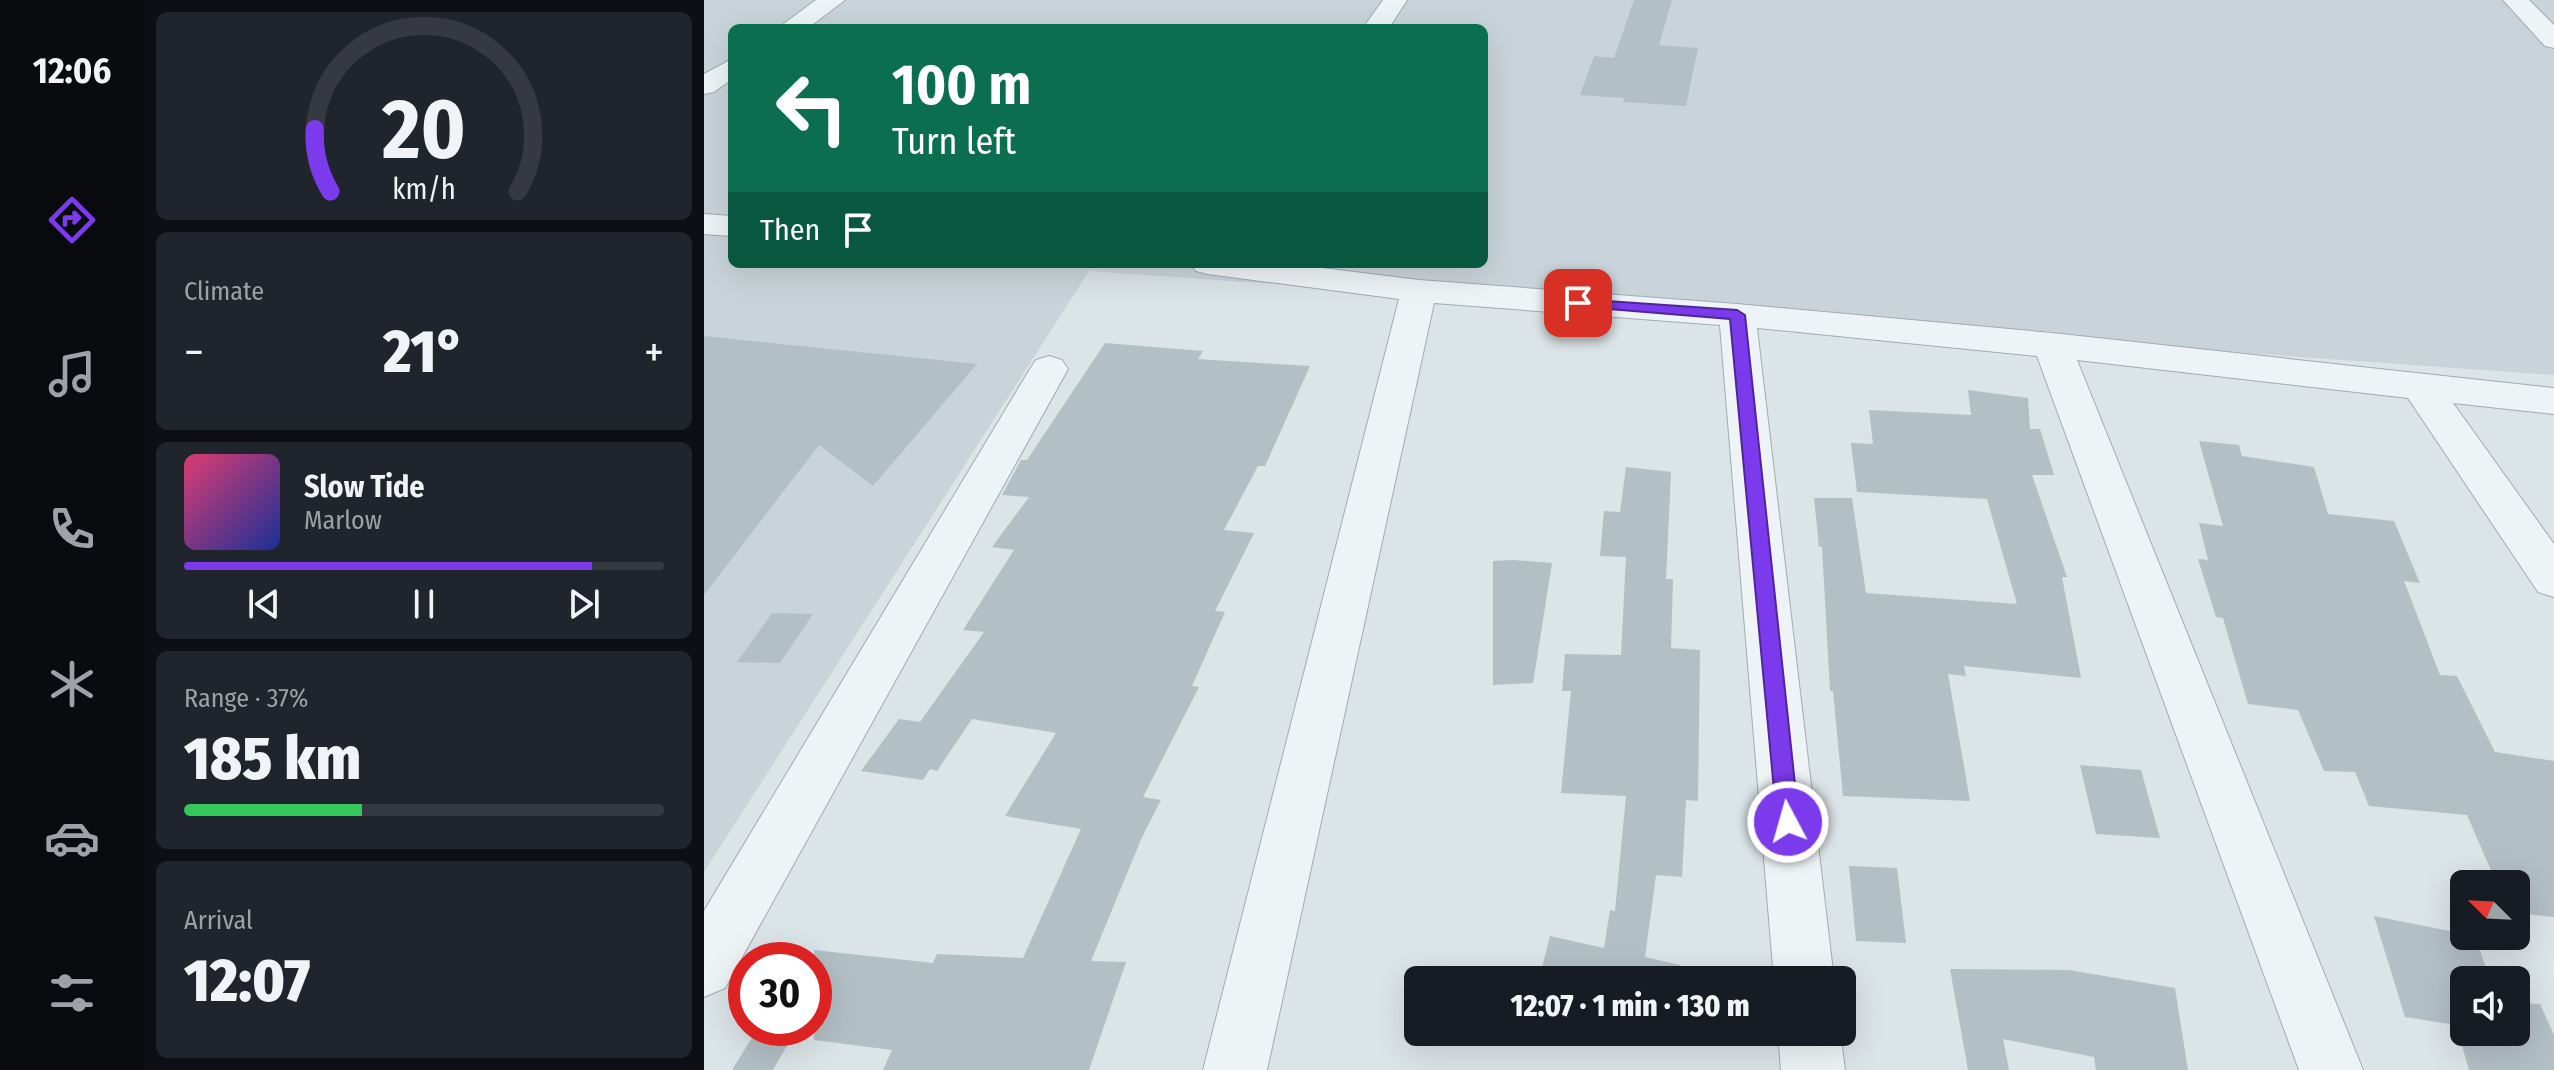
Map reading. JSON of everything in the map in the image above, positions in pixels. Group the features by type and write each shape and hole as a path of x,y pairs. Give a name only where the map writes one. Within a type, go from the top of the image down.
{"street":[{"path":"797,24 833,0"},
{"path":"1379,24 1395,0"},
{"path":"2515,0 2554,40"},
{"path":"704,86 728,70"},
{"path":"704,224 728,226"},
{"path":"1248,268 1419,291 1737,315 2052,345 2554,401"},
{"path":"1235,1070 1419,291"},
{"path":"1737,315 1803,966"},
{"path":"2052,345 2331,1070"},
{"path":"704,967 1049,369"},
{"path":"2421,387 2554,579"},
{"path":"1810,1046 1813,1070"}],"shaded area":[{"path":"704,0 2554,0 2554,375 1089,271 704,872"}],"building":[{"path":"1634,0 1672,0 1659,45 1698,48 1686,106 1623,102 1624,98 1580,95 1594,56 1614,58"},
{"path":"704,336 977,364 873,486 819,445 704,595"},
{"path":"1105,343 1203,351 1198,359 1310,366 1265,466 1258,466 1224,530 1254,533 1215,611 1225,612 1192,686 1199,687 1143,797 1161,800 1142,837 1091,961 1126,962 1089,1070 883,1070 892,1050 832,1042 832,952 933,963 937,954 1023,958 1081,829 1005,816 1056,733 972,719 937,771 930,769 923,780 861,771 899,719 920,722 984,632 963,630 1014,550 992,547 1029,497 1002,495 1021,460 1027,460"},
{"path":"1968,390 2028,398 2030,429 2040,429 2054,475 2032,475 2067,577 2062,577 2081,678 1964,666 1966,676 1948,674 1970,801 1843,796 1833,691 1830,691 1822,547 1819,547 1814,498 1852,498 1866,593 2017,604 1987,499 1857,492 1851,443 1873,444 1869,410 1971,415"},
{"path":"2199,441 2239,445 2242,456 2314,467 2328,514 2394,521 2420,583 2404,581 2440,675 2457,676 2495,752 2554,761 2554,917 2530,914 2530,870 2491,870 2467,815 2369,806 2355,772 2324,771 2298,710 2248,704 2223,618 2216,617 2198,559 2208,560 2199,523 2223,526"},
{"path":"1626,467 1671,472 1666,579 1673,579 1671,648 1700,650 1698,801 1686,800 1682,877 1656,875 1645,957 1680,966 1542,966 1550,936 1604,948 1610,910 1615,911 1626,796 1561,793 1571,691 1562,691 1565,654 1621,655 1626,557 1600,556 1604,511 1620,512"},
{"path":"1493,561 1552,563 1533,683 1493,685"},
{"path":"772,613 813,614 780,663 737,662"},
{"path":"2080,765 2141,770 2160,838 2096,834"},
{"path":"1849,866 1897,868 1906,943 1856,941"},
{"path":"2374,916 2450,931 2450,950 2480,950 2485,966 2450,966 2450,1024 2405,1017"},
{"path":"1950,969 2069,970 2175,988 2188,1070 2096,1070 2094,1057 2003,1039 2009,1070 1968,1070"},
{"path":"2530,1004 2540,1004 2554,1035 2554,1070 2469,1070 2462,1046 2530,1046"},
{"path":"747,1046 787,1046 773,1070 732,1070"}],"route":[{"path":"1578,303 1737,315 1788,822"}]}
